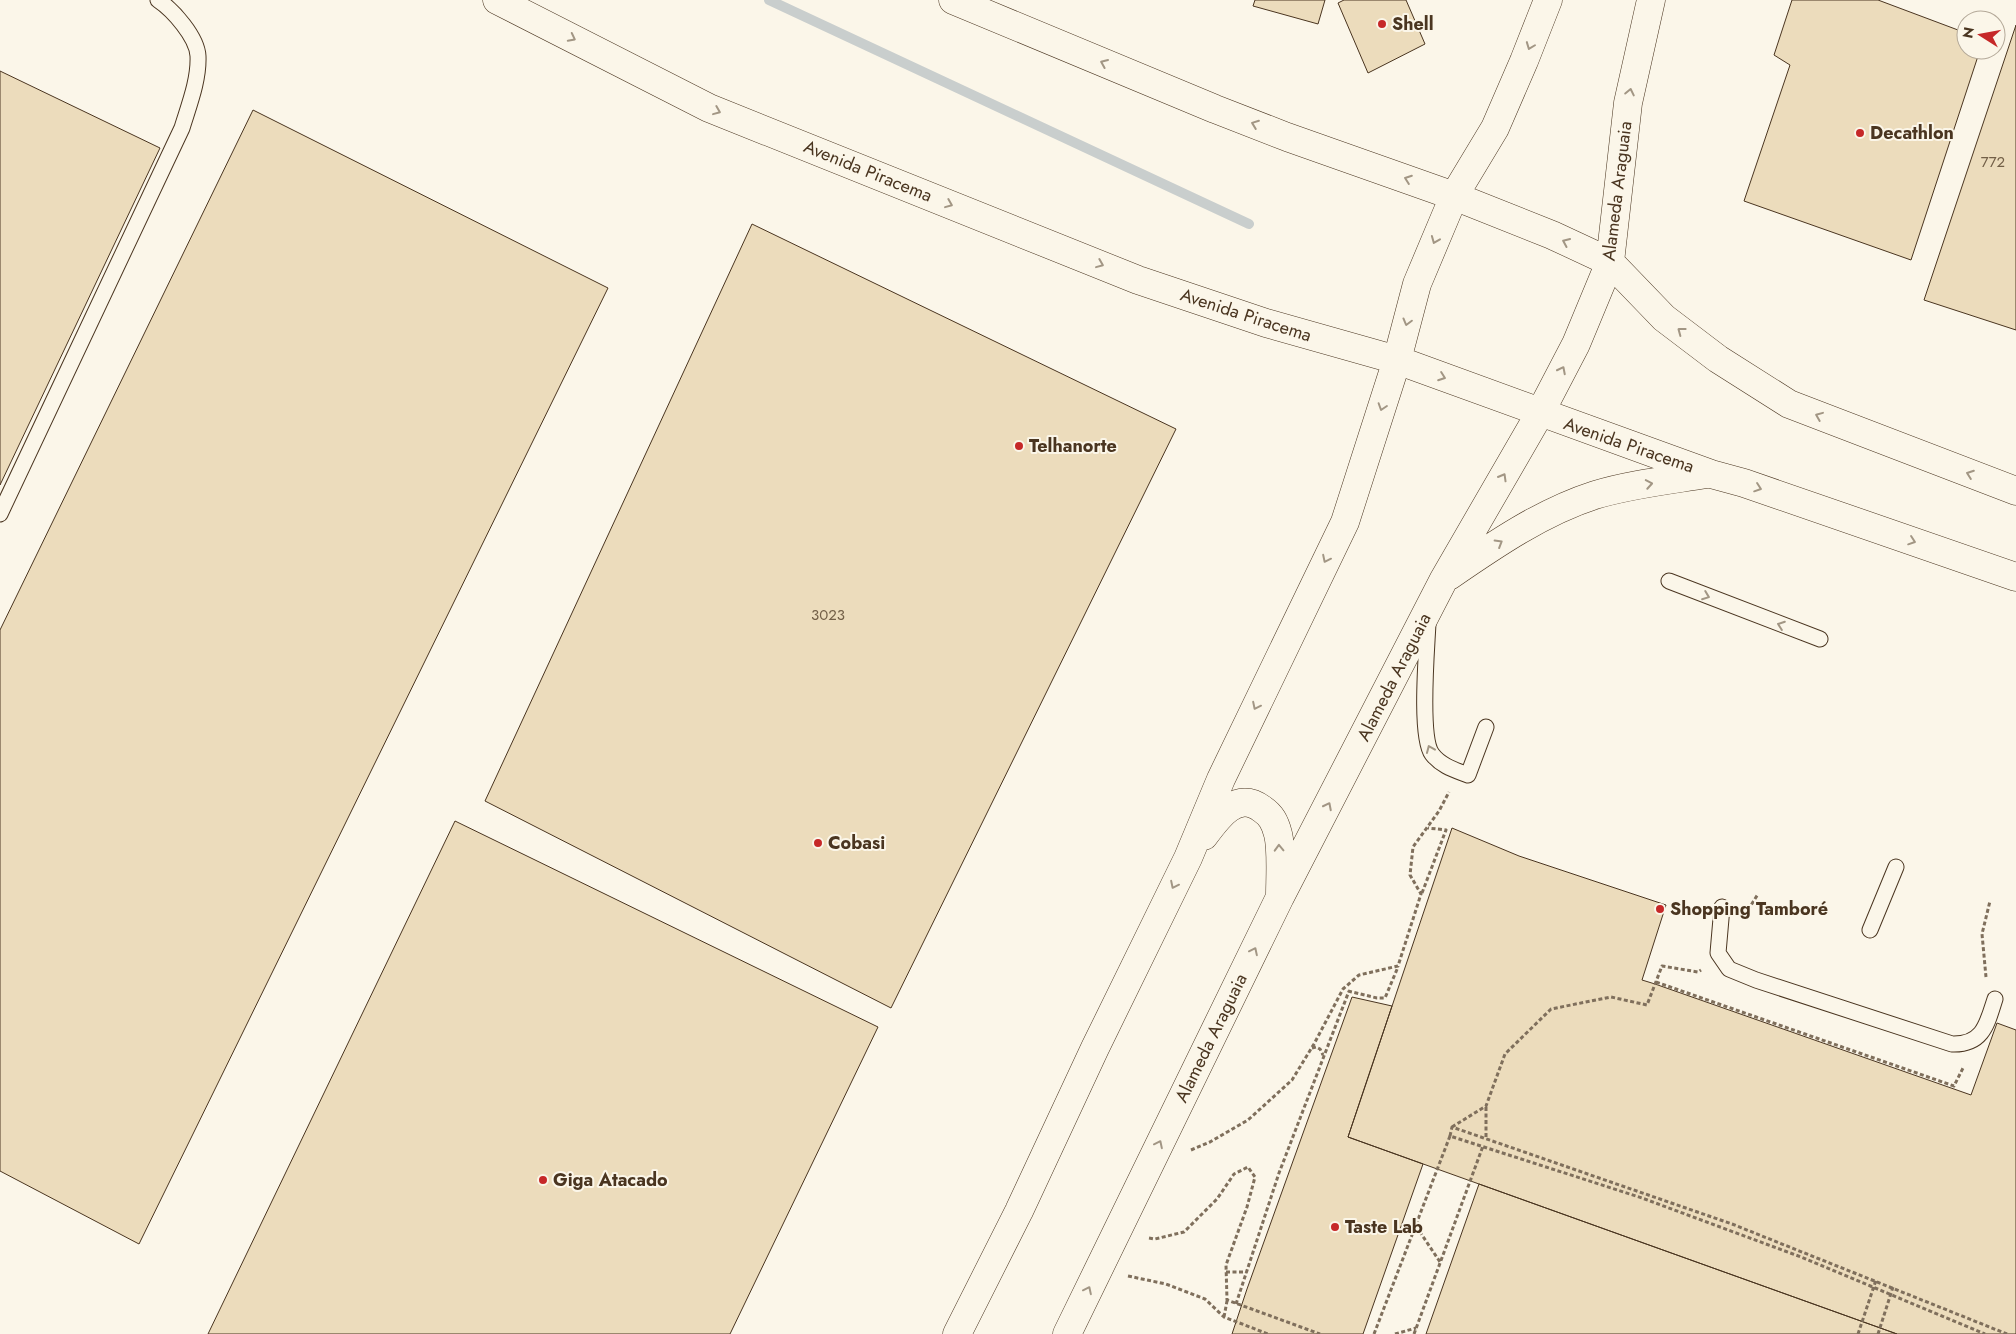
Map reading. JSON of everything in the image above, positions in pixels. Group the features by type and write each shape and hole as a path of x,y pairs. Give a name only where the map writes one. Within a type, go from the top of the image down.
{"main road":[{"name":"Avenida Piracema","path":"497,0 523,9 709,108 1138,280 1266,323 1396,360 1711,474 1744,483 2016,577"},
{"path":"953,0 1215,109 1454,196 1552,235 1610,262 1664,318 1718,359 1789,404 2016,491"},
{"path":"957,1334 1019,1211 1073,1093 1188,858 1220,779 1345,522 1396,360 1417,284 1454,196 1495,128 1548,0"},
{"name":"Alameda Araguaia","path":"1067,1334 1280,897 1444,579 1540,413 1576,344 1610,262 1628,103 1651,0"},
{"path":"1444,579 1477,556 1554,511 1595,495 1646,484 1711,474"},
{"path":"1188,858 1216,819 1226,810 1242,802 1253,803 1271,816 1279,835 1280,897"}],"lane":[{"path":"0,514 182,128 192,97 198,54 188,30 158,0"},
{"path":"1668,582 1820,639"},
{"path":"1428,611 1425,734 1430,753 1441,764 1464,773 1486,727"},
{"path":"1870,930 1896,866"},
{"path":"1722,907 1718,953 1728,969 1756,980 1952,1044 1964,1044 1977,1039 1989,1018 1995,999"}],"path":[{"path":"1421,894 1410,875 1413,847 1464,773"},
{"path":"1343,989 1377,998 1384,998 1398,966 1421,894 1446,830 1427,828"},
{"path":"1184,1153 1210,1142 1248,1120 1292,1080 1343,989 1359,975 1398,966"},
{"path":"1486,1139 1486,1106 1505,1054 1551,1009 1611,997 1648,1005 1655,984"},
{"path":"1236,1304 1279,1173 1349,991"},
{"path":"1327,1020 1335,1024"},
{"path":"1311,1048 1316,1047 1320,1049 1323,1055"},
{"path":"1374,1334 1452,1127 1486,1106"},
{"path":"1452,1127 1732,1224 1894,1287 2007,1334"},
{"path":"1450,1136 1642,1198 1800,1257 1985,1334"},
{"path":"1414,1334 1483,1146"},
{"path":"1116,1232 1155,1239 1184,1232 1217,1199 1234,1174 1248,1167 1255,1177 1247,1207 1226,1264 1224,1317"},
{"path":"1416,1225 1440,1263"},
{"path":"1226,1272 1246,1272"},
{"path":"1090,1285 1111,1278 1129,1276 1166,1284 1205,1299 1224,1317 1268,1334"},
{"path":"1858,1334 1876,1280"},
{"path":"1878,1334 1894,1287"},
{"path":"1226,1300 1320,1334"},
{"path":"1395,1334 1416,1328"}],"building":[{"path":"1255,0 1325,0 1318,24 1253,6"},
{"name":"Shell","path":"1344,0 1406,0 1425,44 1368,73 1338,3"},
{"name":"Decathlon","path":"1792,0 1878,0 1956,29 1956,60 1977,60 1911,260 1744,201 1790,65 1774,55"},
{"path":"2016,25 2016,330 1924,300 2004,60 2006,60"},
{"path":"0,71 160,148 0,485"},
{"path":"253,110 608,288 139,1244 0,1171 0,630"},
{"path":"752,224 1176,429 891,1008 485,801"},
{"name":"Giga Atacado","path":"455,821 878,1027 730,1334 208,1334"},
{"path":"1452,828 1519,856 1666,905 1642,980 1971,1095 1997,1023 2016,1030 2016,1334 1897,1334 1348,1137"},
{"name":"Taste Lab","path":"1352,997 1392,1006 1348,1137 1423,1164 1363,1334 1232,1334 1247,1289"},
{"path":"1479,1184 1897,1334 1426,1334"}],"waterway":[{"path":"769,0 1249,224"}],"place":[{"name":"Shell","path":"1382,24"},
{"name":"Decathlon","path":"1860,133"},
{"name":"Telhanorte","path":"1019,446"},
{"name":"Cobasi","path":"818,843"},
{"name":"Shopping Tamboré","path":"1660,909"},
{"name":"Giga Atacado","path":"543,1180"},
{"name":"Taste Lab","path":"1335,1227"}]}
